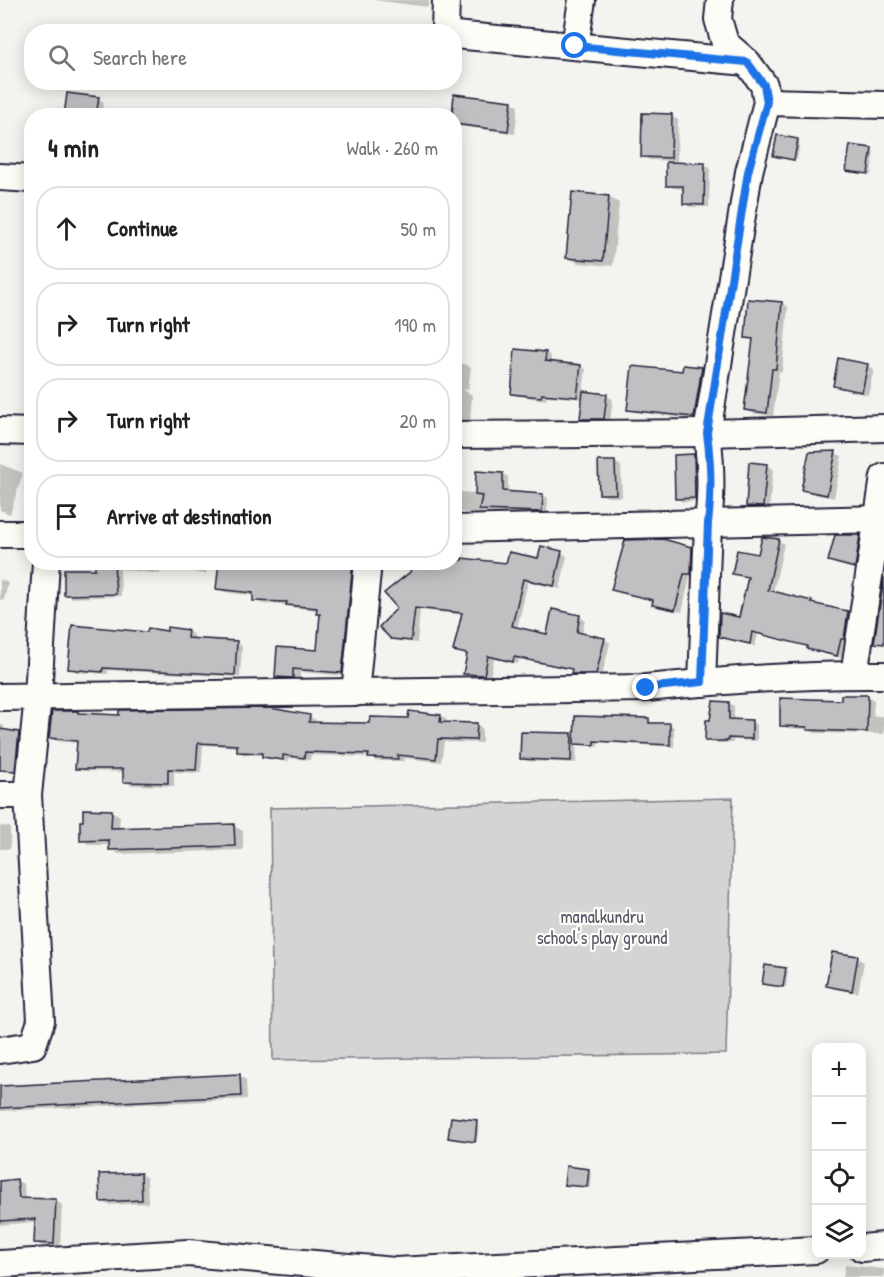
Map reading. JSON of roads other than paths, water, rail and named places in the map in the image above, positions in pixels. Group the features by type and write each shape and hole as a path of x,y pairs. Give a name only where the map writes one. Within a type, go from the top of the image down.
{"street":[{"path":"445,24 446,0"},
{"path":"575,46 582,0"},
{"path":"702,682 708,523 711,500 711,463 707,433 748,172 767,102 764,85 747,62 725,43 718,19 720,0"},
{"path":"462,36 747,62"},
{"path":"767,102 884,105"},
{"path":"0,177 24,178"},
{"path":"462,435 707,433 884,428"},
{"path":"0,431 24,432"},
{"path":"854,675 881,519 884,477"},
{"path":"462,529 881,519"},
{"path":"0,534 24,534"},
{"path":"0,1050 33,1045 41,1021 28,795 38,696 46,570"},
{"path":"355,693 367,570"},
{"path":"0,697 646,688 702,682 884,675"},
{"path":"0,795 28,795"},
{"path":"866,1248 884,1246"},
{"path":"0,1264 188,1253 395,1271 594,1270 812,1250"}],"park label":[{"name":"manalkundru school's play ground","path":"602,927"}]}
